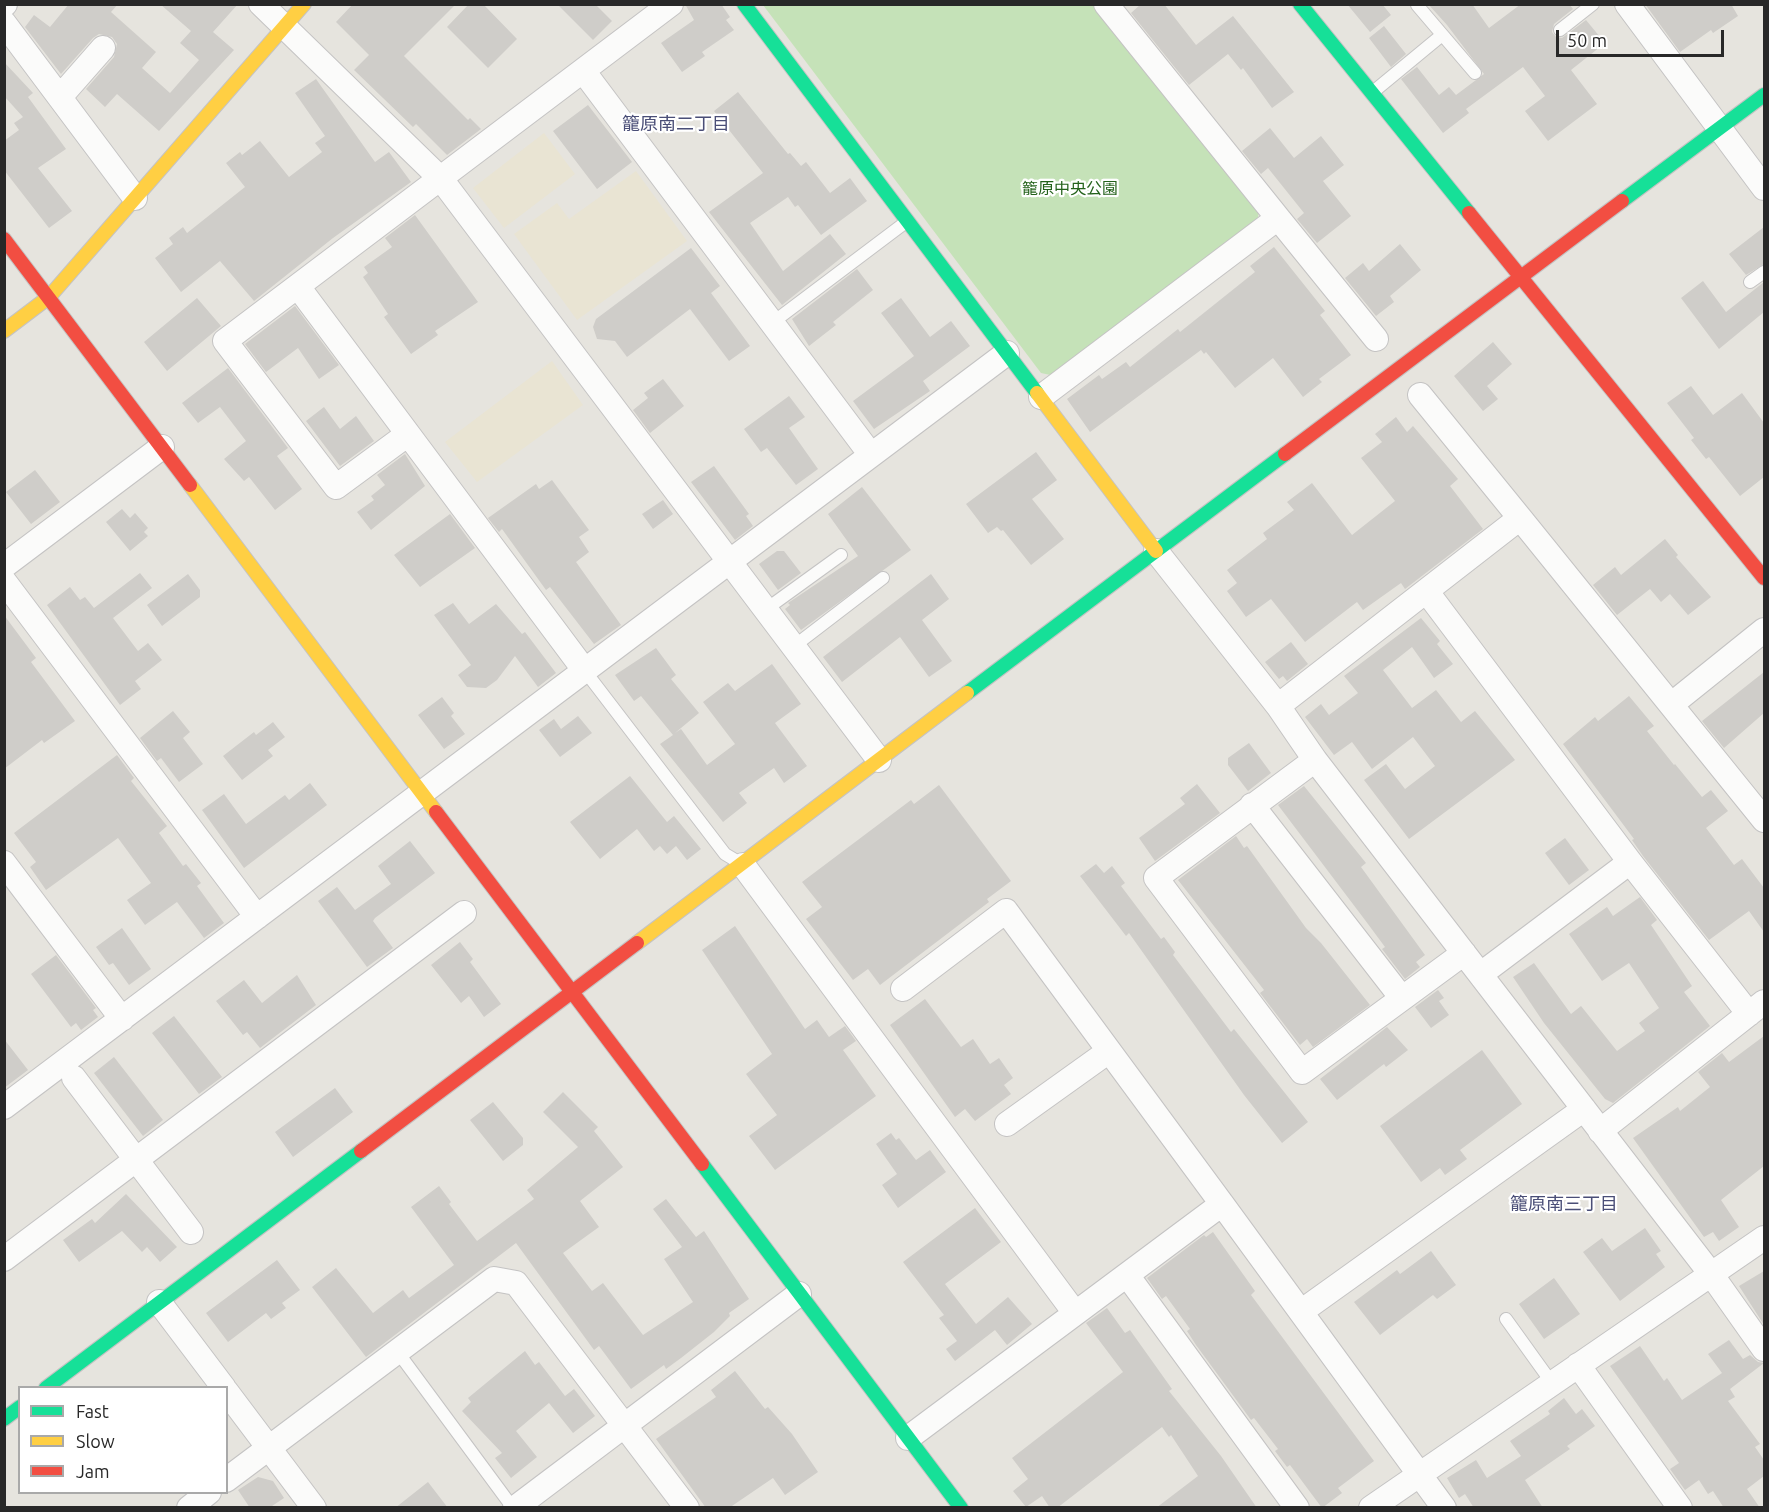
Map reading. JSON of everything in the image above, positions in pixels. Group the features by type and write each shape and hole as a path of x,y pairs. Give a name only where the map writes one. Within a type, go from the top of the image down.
{"street":[{"path":"261,4 441,179 879,760"},
{"path":"4,330 49,297 304,4"},
{"path":"408,434 336,486 225,341 262,311 299,288 672,4"},
{"path":"744,4 1156,550 1278,706 1315,759 1711,1274 1764,1348"},
{"path":"1106,4 1376,339"},
{"path":"1300,4 1764,578"},
{"path":"1627,4 1764,188"},
{"path":"4,23 135,198"},
{"path":"60,97 103,48"},
{"path":"584,72 871,455"},
{"path":"49,1386 572,991 743,865 1156,550 1764,96"},
{"path":"1041,398 1278,218"},
{"path":"4,239 961,1508"},
{"path":"299,288 585,671"},
{"path":"4,1107 1007,353"},
{"path":"1420,395 1764,820"},
{"path":"4,566 162,447"},
{"path":"1278,706 1520,519"},
{"path":"4,581 257,917"},
{"path":"1427,592 1630,862 1757,1008 1600,1131"},
{"path":"1672,704 1764,630"},
{"path":"1315,759 1156,878 1302,1072 1401,997 1464,953"},
{"path":"1252,805 1401,997"},
{"path":"1481,974 1630,862"},
{"path":"4,863 122,1019"},
{"path":"743,865 1075,1313"},
{"path":"903,989 1006,911 1302,1311 1444,1508"},
{"path":"4,1258 464,913"},
{"path":"1007,1124 1109,1051"},
{"path":"74,1078 190,1232"},
{"path":"1302,1311 1584,1109"},
{"path":"908,1438 1222,1204"},
{"path":"1371,1508 1764,1238"},
{"path":"1127,1275 1297,1508"},
{"path":"228,1479 494,1279 516,1283 687,1508"},
{"path":"514,1508 799,1294"},
{"path":"159,1302 222,1386"},
{"path":"1578,1365 1680,1508"},
{"path":"228,1394 314,1508"},
{"path":"4,1419 18,1408"},
{"path":"189,1508 206,1494"}],"lane":[{"path":"1560,30 1593,4"},
{"path":"1417,5 1474,73"},
{"path":"1372,93 1442,34"},
{"path":"772,323 907,221"},
{"path":"1750,282 1764,272"},
{"path":"765,610 841,555"},
{"path":"793,647 883,578"},
{"path":"585,671 725,854 743,865"},
{"path":"1506,1319 1552,1383"},
{"path":"398,1351 514,1508"}],"shaded area":[{"path":"544,133 575,174 504,228 473,188"},
{"path":"636,171 687,241 577,320 514,234 557,203 569,219"},
{"path":"552,361 583,405 477,482 445,442"}],"green space":[{"name":"籠原中央公園","path":"763,5 1093,5 1259,210 1257,224 1055,376 1041,373"}],"building":[{"path":"69,4 118,4 111,12 156,52 142,68 170,93 199,60 180,43 191,31 160,4 238,4 213,32 234,50 159,131 117,94 105,107 86,89 114,57 117,44 112,37 99,34 93,38 61,74 25,27 34,15 50,27"},
{"path":"353,4 456,4 404,56 468,120 470,118 481,129 447,155 416,124 413,127 354,70 369,55 336,22"},
{"path":"469,4 483,4 517,39 488,68 447,27"},
{"path":"557,4 595,4 612,21 593,40"},
{"path":"685,4 721,4 730,17 726,20 734,30 702,52 705,56 682,72 661,43 694,20"},
{"path":"1141,4 1164,4 1196,45 1233,16 1294,92 1272,108 1243,68 1241,70 1228,54 1189,85 1131,13"},
{"path":"1347,4 1382,4 1391,15 1370,32"},
{"path":"1428,4 1472,4 1489,28 1521,4 1569,4 1573,9 1554,24 1552,32 1556,37 1562,38 1586,20 1605,43 1571,70 1597,104 1548,141 1525,111 1545,96 1523,67 1466,109 1469,113 1443,133 1401,79 1417,67 1439,95 1449,87 1456,95 1484,74"},
{"path":"1645,4 1731,4 1738,16 1713,33 1711,30 1680,52"},
{"path":"1384,26 1406,54 1391,67 1369,38"},
{"path":"4,62 33,93 28,97 66,149 38,168 72,211 49,228 4,170 4,141 19,130 14,123 23,117 4,96"},
{"path":"316,79 375,162 389,152 411,182 333,238 254,301 220,261 181,292 155,258 173,244 169,238 183,227 187,233 245,187 226,163 240,152 242,155 260,141 289,177 322,152 315,143 325,136 295,93"},
{"path":"738,92 788,154 790,153 801,166 806,162 830,193 850,178 867,201 821,235 798,205 795,207 788,197 750,223 783,271 830,234 846,254 782,305 709,212 763,173 714,111"},
{"path":"588,105 632,162 597,189 553,131"},
{"path":"1270,128 1294,158 1321,136 1344,165 1323,181 1351,216 1317,243 1297,219 1304,213 1268,168 1261,174 1242,151"},
{"path":"415,215 478,302 435,331 438,335 411,354 384,317 388,314 363,277 368,273 364,267 392,247 385,238"},
{"path":"1764,227 1764,264 1746,275 1729,254"},
{"path":"1400,244 1421,270 1390,296 1394,302 1376,316 1345,278 1363,263 1369,271"},
{"path":"1274,247 1325,311 1320,315 1351,355 1319,379 1322,382 1303,397 1273,358 1235,388 1206,352 1204,354 1201,350 1090,432 1067,399 1099,375 1102,379 1126,362 1130,367 1178,329 1180,332 1255,272 1250,266"},
{"path":"691,248 720,286 711,293 750,346 729,361 690,309 627,357 615,341 597,339 593,327 596,319"},
{"path":"857,269 873,290 833,322 836,325 809,346 792,319"},
{"path":"1703,281 1726,312 1764,282 1764,312 1719,349 1681,298"},
{"path":"197,298 221,326 167,371 144,342"},
{"path":"901,298 930,337 951,321 970,346 923,381 930,391 874,429 853,401 914,356 881,313"},
{"path":"295,306 339,365 319,379 298,348 266,372 245,344"},
{"path":"1493,342 1512,364 1487,386 1498,399 1483,411 1454,376"},
{"path":"228,368 288,448 277,456 302,489 275,510 249,477 244,481 224,459 246,441 220,407 198,423 182,403"},
{"path":"663,379 684,406 650,433 633,410 648,398 644,393"},
{"path":"1691,386 1713,415 1742,393 1764,423 1764,477 1740,496 1709,457 1706,459 1691,440 1694,438 1667,403"},
{"path":"789,396 805,417 789,428 818,469 796,485 767,448 761,452 744,429"},
{"path":"324,407 340,429 356,416 374,441 340,466 306,421"},
{"path":"1396,417 1407,432 1413,426 1458,479 1450,486 1483,529 1405,589 1401,583 1363,610 1357,602 1305,642 1271,599 1246,617 1227,591 1237,583 1227,570 1267,539 1263,533 1294,510 1287,502 1312,483 1352,535 1395,501 1361,458 1382,442 1375,434"},
{"path":"1036,452 1057,480 1032,499 1064,539 1031,565 1003,530 997,527 988,533 966,504"},
{"path":"405,454 425,486 371,530 357,512 374,500 371,496 385,485 377,475"},
{"path":"714,466 749,514 746,516 753,526 735,540 691,482"},
{"path":"35,470 60,502 31,524 6,492"},
{"path":"552,480 589,530 579,537 589,552 576,562 621,625 594,644 550,587 546,590 502,529 499,532 488,518 536,484 539,489"},
{"path":"862,487 911,550 801,630 785,609 790,605 788,603 858,556 828,514"},
{"path":"663,500 673,514 653,529 642,514"},
{"path":"122,509 130,518 135,513 148,528 144,532 148,536 130,551 106,522"},
{"path":"450,514 475,548 420,587 394,555"},
{"path":"1665,539 1678,555 1676,557 1711,597 1688,615 1670,594 1661,602 1650,589 1617,615 1593,585 1615,567 1621,575"},
{"path":"777,551 784,551 801,573 778,590 759,564"},
{"path":"140,573 152,588 113,618 138,651 148,643 162,660 135,681 141,689 120,705 47,605 70,587 80,600 85,597 94,608"},
{"path":"188,574 200,590 200,597 162,626 147,605"},
{"path":"931,574 949,599 922,620 952,661 929,677 900,637 842,682 823,657"},
{"path":"453,603 469,624 496,604 522,634 525,632 556,673 538,687 515,656 497,680 486,688 467,687 458,675 471,665 434,615"},
{"path":"4,615 36,658 31,662 75,721 44,743 42,740 4,769"},
{"path":"1421,618 1440,641 1437,644 1453,664 1434,678 1412,647 1383,670 1412,708 1436,690 1461,722 1475,711 1515,760 1409,839 1364,780 1386,764 1405,789 1435,766 1413,737 1372,769 1352,742 1334,755 1305,717 1321,704 1329,715 1358,693 1344,676"},
{"path":"1291,642 1308,664 1287,681 1283,676 1279,679 1265,662"},
{"path":"656,648 676,675 671,679 699,713 675,733 681,729 707,765 735,744 703,702 728,683 735,691 772,664 801,704 775,723 807,766 784,783 774,768 739,793 747,803 723,822 660,744 673,735 641,696 634,701 615,675"},
{"path":"1764,672 1764,713 1724,748 1702,721"},
{"path":"1629,696 1654,726 1647,731 1674,765 1702,797 1711,790 1728,811 1706,828 1734,865 1742,859 1764,888 1764,932 1749,911 1709,940 1643,856 1632,840 1634,839 1563,744 1595,717 1598,721"},
{"path":"442,697 454,713 451,716 465,734 444,749 418,715"},
{"path":"173,711 190,732 183,738 203,764 179,782 161,758 157,761 140,738"},
{"path":"578,716 592,733 560,757 539,730 554,719 561,729"},
{"path":"273,722 285,737 268,750 273,756 242,780 223,756 254,732 256,735"},
{"path":"1249,743 1271,773 1248,791 1228,765 1228,758"},
{"path":"117,755 134,778 131,781 167,826 159,833 183,866 186,864 201,883 197,886 224,923 204,938 177,902 145,925 127,900 151,883 118,838 46,890 30,867 36,862 14,833"},
{"path":"630,776 667,822 674,816 701,849 687,860 676,846 667,854 660,846 654,851 637,829 600,859 570,822"},
{"path":"310,783 327,805 244,868 202,810 224,794 246,824 285,795 289,800"},
{"path":"1197,784 1220,813 1155,861 1139,838 1185,804 1180,798"},
{"path":"939,785 1011,881 987,899 989,902 880,985 868,969 853,980 806,919 822,907 802,882 911,800 914,804"},
{"path":"1304,786 1366,863 1361,867 1425,955 1416,962 1420,967 1405,979 1382,949 1385,947 1278,805"},
{"path":"1236,836 1244,848 1247,846 1306,928 1321,943 1370,1005 1313,1047 1307,1039 1300,1045 1260,993 1264,990 1178,880"},
{"path":"1565,838 1589,870 1569,885 1545,853"},
{"path":"410,841 435,873 375,918 373,921 393,948 367,967 318,901 337,887 355,910 391,884 378,866"},
{"path":"1096,864 1104,873 1112,866 1125,883 1121,886 1161,939 1164,937 1175,952 1173,955 1231,1032 1234,1029 1308,1122 1282,1143 1244,1095 1129,933 1126,936 1080,876"},
{"path":"1640,897 1657,920 1651,925 1692,986 1684,992 1710,1026 1613,1103 1605,1099 1544,1023 1513,977 1534,963 1571,1014 1581,1006 1617,1051 1645,1031 1639,1023 1659,1008 1629,963 1602,981 1569,934 1607,907 1613,916"},
{"path":"735,926 805,1029 817,1020 829,1037 845,1026 856,1041 843,1050 876,1096 775,1170 749,1136 777,1115 746,1074 772,1054 702,950"},
{"path":"122,928 151,969 129,985 113,963 109,965 96,947"},
{"path":"460,942 473,959 470,962 501,1004 484,1017 469,996 461,1003 431,965"},
{"path":"56,955 96,1008 93,1010 98,1017 81,1030 76,1023 71,1027 31,974"},
{"path":"297,975 316,1005 260,1048 247,1032 243,1035 216,1001 244,980 262,1003"},
{"path":"1438,990 1444,998 1439,1001 1449,1015 1431,1028 1415,1007"},
{"path":"925,999 961,1047 973,1039 990,1064 999,1058 1013,1078 1004,1085 1011,1094 975,1121 965,1109 955,1117 890,1025"},
{"path":"174,1016 222,1077 199,1094 152,1033"},
{"path":"1387,1027 1408,1050 1386,1067 1384,1064 1337,1100 1320,1079"},
{"path":"1764,1036 1764,1166 1721,1200 1739,1227 1719,1241 1713,1232 1704,1237 1633,1138 1678,1107 1680,1111 1710,1087 1698,1072 1722,1053 1729,1062"},
{"path":"4,1039 28,1070 4,1088"},
{"path":"1482,1050 1522,1104 1460,1150 1467,1159 1445,1175 1440,1168 1421,1182 1380,1126"},
{"path":"114,1057 163,1120 143,1136 94,1073"},
{"path":"335,1088 353,1112 293,1157 275,1132"},
{"path":"563,1092 598,1127 594,1131 623,1167 580,1201 599,1227 563,1253 592,1291 603,1283 643,1335 693,1302 664,1259 682,1247 653,1209 666,1199 696,1237 704,1231 749,1299 729,1313 730,1316 714,1332 681,1358 666,1369 664,1365 631,1389 599,1346 594,1350 516,1243 366,1357 312,1287 336,1268 373,1313 403,1290 409,1298 454,1265 411,1207 439,1186 451,1202 449,1204 477,1241 534,1199 527,1190 578,1147 543,1112"},
{"path":"493,1102 523,1138 523,1145 503,1161 470,1120"},
{"path":"891,1133 896,1140 899,1138 916,1160 930,1150 946,1172 898,1208 882,1185 897,1174 876,1144"},
{"path":"126,1194 177,1247 160,1262 147,1247 142,1252 122,1231 79,1262 63,1240 92,1219 95,1223"},
{"path":"975,1208 1001,1242 945,1284 976,1324 1008,1297 1032,1324 1007,1345 995,1330 955,1361 946,1349 957,1341 939,1318 944,1315 903,1262"},
{"path":"1645,1228 1661,1251 1656,1254 1665,1267 1620,1301 1583,1252 1602,1238 1612,1251"},
{"path":"1213,1232 1255,1291 1251,1295 1374,1461 1338,1488 1342,1493 1322,1508 1290,1465 1287,1467 1275,1451 1278,1449 1254,1418 1251,1420 1196,1345 1187,1331 1190,1329 1166,1296 1162,1299 1147,1278 1204,1235 1206,1237"},
{"path":"1431,1251 1456,1285 1437,1299 1433,1295 1380,1335 1354,1302 1397,1270 1400,1274"},
{"path":"277,1260 300,1290 282,1303 286,1308 271,1319 266,1313 228,1342 206,1313"},
{"path":"1764,1271 1764,1325 1739,1286"},
{"path":"1554,1278 1580,1314 1544,1339 1519,1304"},
{"path":"1107,1308 1125,1333 1130,1330 1172,1389 1169,1391 1221,1456 1257,1508 1156,1508 1198,1476 1171,1435 1169,1437 1162,1427 1057,1508 1050,1508 1042,1496 1026,1507 1013,1491 1028,1479 1012,1458 1123,1372 1086,1323"},
{"path":"1729,1340 1743,1359 1750,1355 1758,1362 1764,1363 1730,1389 1735,1397 1728,1401 1760,1444 1755,1447 1764,1460 1764,1476 1747,1489 1760,1508 1724,1508 1713,1491 1708,1494 1699,1480 1685,1490 1670,1469 1679,1463 1610,1366 1640,1346 1664,1381 1667,1378 1682,1400 1722,1373 1708,1354"},
{"path":"525,1351 535,1365 539,1362 565,1396 574,1389 595,1416 573,1433 549,1403 516,1431 537,1457 511,1478 495,1458 502,1453 462,1411 471,1402 468,1398"},
{"path":"735,1371 765,1409 768,1407 792,1434 818,1472 785,1495 773,1478 729,1508 706,1508 656,1439 716,1397 711,1390"},
{"path":"1564,1398 1576,1414 1582,1409 1595,1426 1567,1446 1570,1449 1525,1480 1543,1508 1474,1508 1465,1494 1459,1498 1447,1478 1476,1460 1487,1478 1521,1456 1510,1441 1550,1414 1548,1411"},
{"path":"258,1477 273,1481 284,1498 269,1508 250,1508 238,1490"},
{"path":"428,1482 448,1508 395,1508"}],"traffic: fast":[{"path":"744,4 1037,393"},
{"path":"1300,4 1469,213"},
{"path":"1622,201 1764,95"},
{"path":"967,693 1285,454"},
{"path":"49,1386 361,1151"},
{"path":"702,1164 961,1508"},
{"path":"4,1419 18,1408"}],"traffic: slow":[{"path":"4,331 49,297 304,4"},
{"path":"1037,393 1156,551"},
{"path":"190,485 436,812"},
{"path":"637,943 967,693"}],"traffic: jam":[{"path":"1285,454 1622,201"},
{"path":"1469,213 1764,578"},
{"path":"4,239 190,485"},
{"path":"436,812 702,1164"},
{"path":"361,1151 637,943"}],"district":[{"name":"籠原南二丁目","path":"676,124"},
{"name":"籠原南三丁目","path":"1564,1204"}]}
